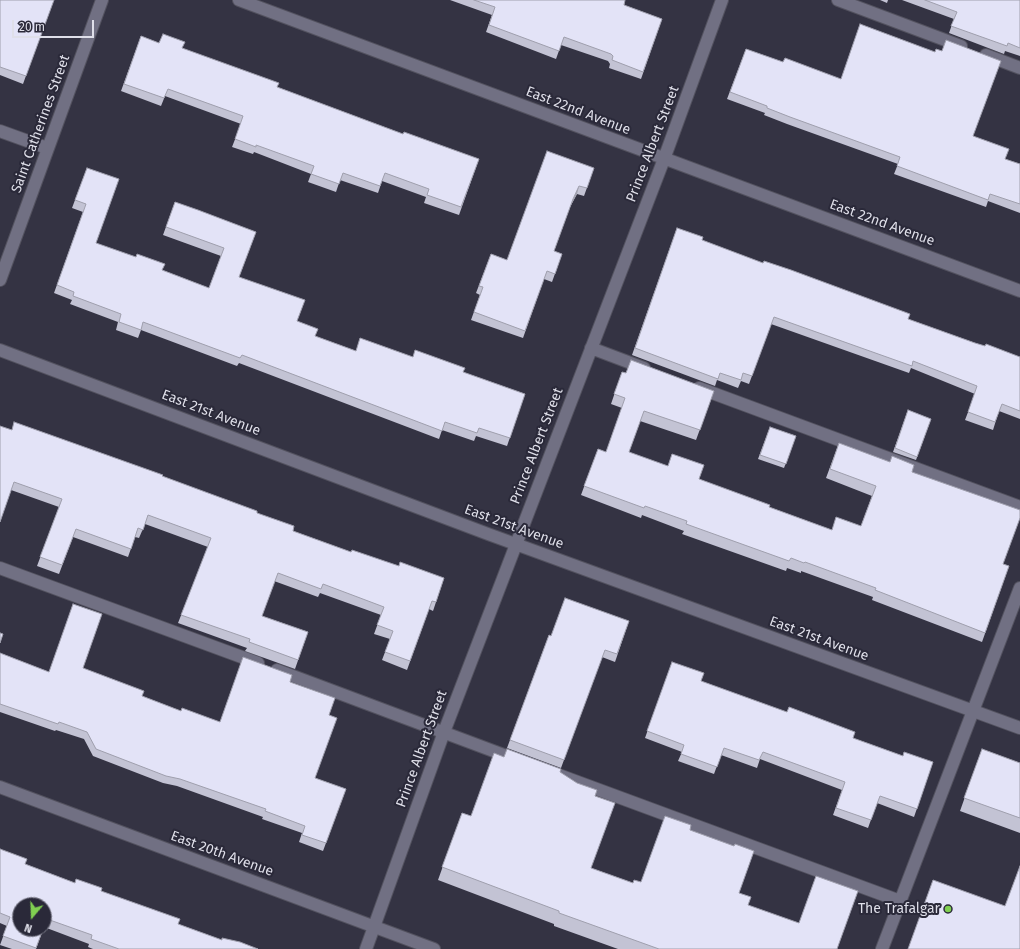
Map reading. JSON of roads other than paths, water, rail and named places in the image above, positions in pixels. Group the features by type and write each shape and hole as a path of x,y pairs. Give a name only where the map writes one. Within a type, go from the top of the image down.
{"street":[{"name":"Saint Catherines Street","path":"0,280 102,0"},
{"name":"East 22nd Avenue","path":"239,0 1020,291"},
{"name":"Prince Albert Street","path":"366,949 444,732 664,159 722,0"},
{"path":"838,0 1020,68"},
{"path":"0,131 47,148"},
{"path":"591,348 657,373"},
{"name":"East 21st Avenue","path":"0,350 516,544 1020,728"},
{"path":"687,384 1020,507"},
{"path":"0,568 900,901"},
{"path":"882,949 1020,588"},
{"name":"East 20th Avenue","path":"0,788 434,949"}],"place":[{"name":"The Trafalgar","path":"948,909"}]}
